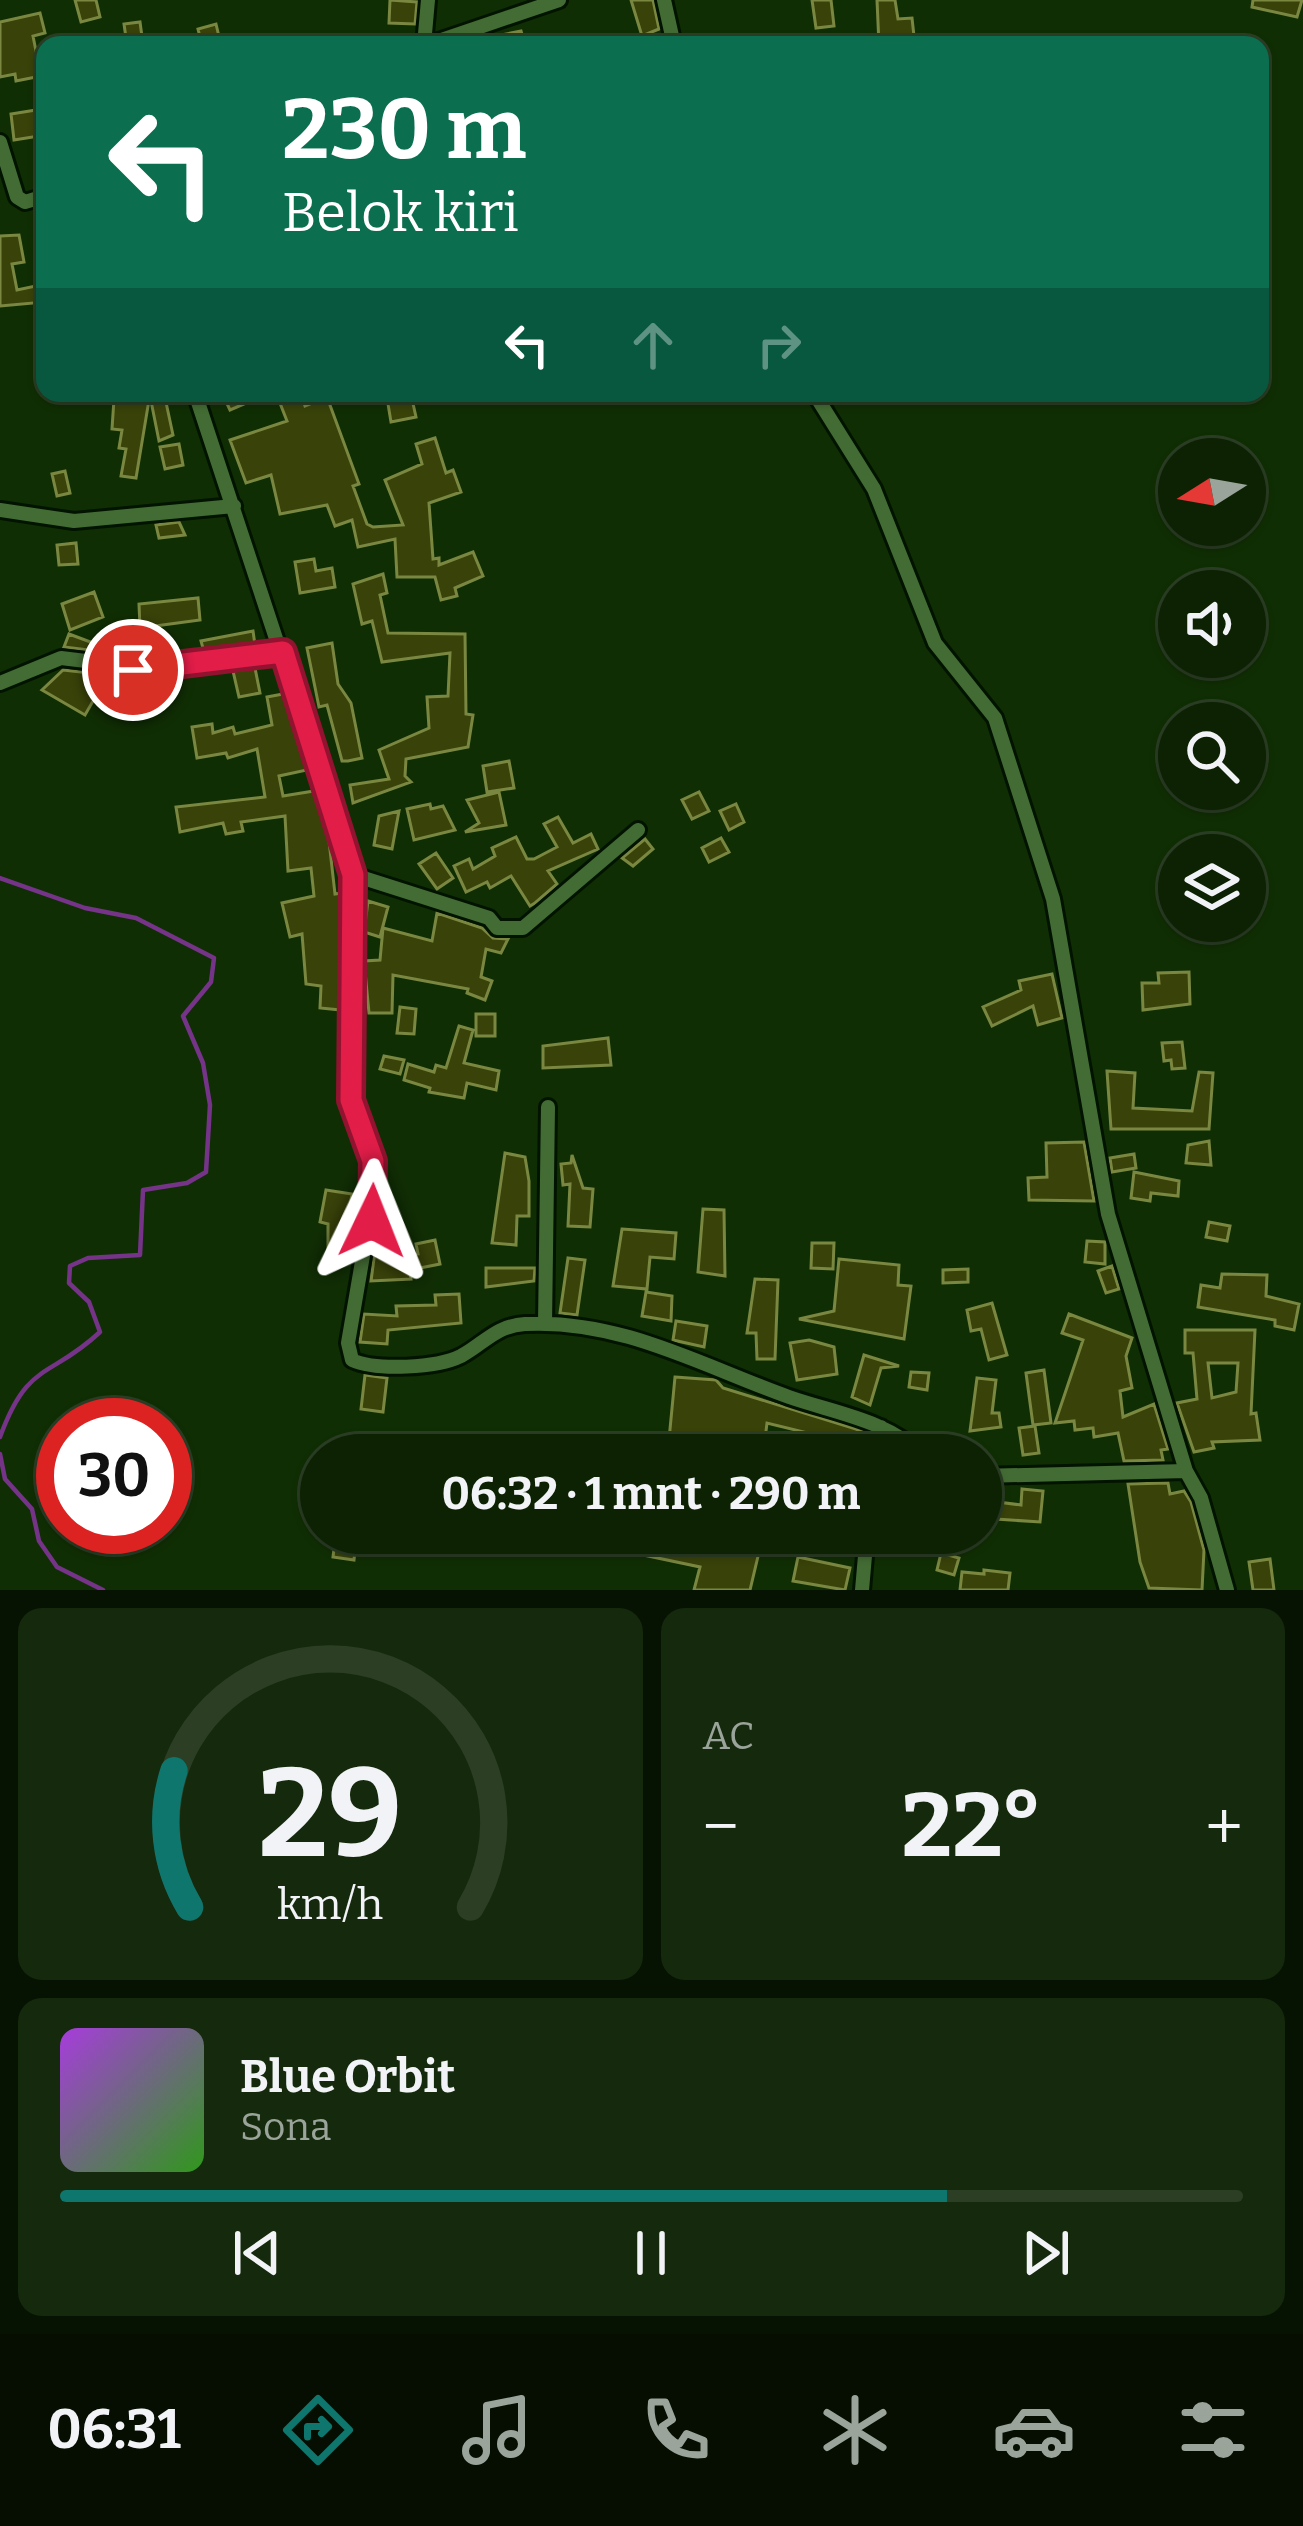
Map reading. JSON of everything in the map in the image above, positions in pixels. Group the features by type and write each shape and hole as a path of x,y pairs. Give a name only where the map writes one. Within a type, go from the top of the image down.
{"street":[{"path":"426,36 428,0"},
{"path":"452,36 560,0"},
{"path":"664,0 672,36"},
{"path":"0,142 17,196 26,202 36,199"},
{"path":"198,402 353,875 351,1100 376,1180 348,1352 363,1364 445,1361 493,1330 545,1324 643,1339 891,1434"},
{"path":"820,402 874,489 935,643 995,718 1053,899 1108,1214 1227,1590"},
{"path":"0,510 74,521 234,506"},
{"path":"0,683 61,658 160,670 283,652"},
{"path":"353,875 489,918 497,928 523,928 638,830"},
{"path":"545,1324 548,1107"},
{"path":"880,1434 881,1427"},
{"path":"1002,1475 1186,1471"},
{"path":"862,1590 865,1554"}],"building":[{"path":"75,0 96,0 100,17 81,22"},
{"path":"390,0 417,2 415,24 389,23"},
{"path":"631,0 653,0 659,29 642,36"},
{"path":"812,0 831,0 834,26 816,28"},
{"path":"877,0 895,0 898,19 912,18 914,36 879,36"},
{"path":"1253,0 1302,0 1297,17 1252,7"},
{"path":"40,13 45,33 33,36 36,77 16,81 15,74 0,77 0,22"},
{"path":"140,22 142,36 126,36 124,24"},
{"path":"216,24 219,36 200,36 198,29"},
{"path":"36,110 36,136 14,140 11,114"},
{"path":"19,235 24,262 12,264 17,290 36,286 36,303 0,306 0,236"},
{"path":"114,402 149,402 136,478 121,476 126,449 119,448 122,430 112,429"},
{"path":"151,402 166,402 173,435 159,441"},
{"path":"226,402 249,402 230,410"},
{"path":"280,402 304,402 305,406 329,402 359,484 353,486 367,524 373,527 403,525 385,480 422,464 416,444 435,438 446,473 453,470 461,492 429,503 433,559 439,558 439,565 473,552 483,576 455,588 457,596 441,600 435,577 397,577 395,539 358,547 352,520 335,526 327,505 280,514 271,475 246,483 230,440 287,421"},
{"path":"413,402 416,417 391,422 388,404"},
{"path":"179,444 183,465 165,469 160,447"},
{"path":"65,471 70,493 57,496 52,474"},
{"path":"179,522 185,535 159,538 156,525"},
{"path":"76,543 78,564 59,565 57,545"},
{"path":"314,559 316,571 332,568 335,587 300,593 295,562"},
{"path":"383,574 387,593 380,595 388,633 465,634 466,714 473,715 468,747 406,759 405,776 411,782 353,803 350,785 389,779 379,750 429,728 427,697 448,696 450,653 382,662 372,621 362,624 353,584"},
{"path":"94,592 103,617 70,630 62,604"},
{"path":"198,598 200,620 140,628 139,604"},
{"path":"253,631 255,645 204,652 201,641"},
{"path":"69,634 101,646 121,644 122,654 64,647"},
{"path":"332,643 338,684 351,703 362,758 348,761 342,761 327,705 319,707 307,648"},
{"path":"255,668 260,693 239,697 233,671"},
{"path":"63,670 108,675 85,715 42,690"},
{"path":"113,676 134,678 139,698 120,703"},
{"path":"283,694 307,770 279,776 283,796 314,791 328,832 335,894 342,893 341,1010 320,1008 321,986 306,984 302,934 290,937 282,903 314,896 311,868 288,871 285,816 241,822 243,831 226,834 223,823 180,832 176,807 265,797 257,749 228,758 226,753 197,758 192,727 212,724 213,733 233,727 235,734 272,725 267,697"},
{"path":"509,761 514,788 487,792 483,766"},
{"path":"499,792 506,825 465,832 479,823 467,800"},
{"path":"699,792 709,811 692,819 682,800"},
{"path":"430,804 431,809 443,806 455,830 414,840 407,809"},
{"path":"736,804 744,822 729,830 720,811"},
{"path":"399,811 392,849 374,845 379,816"},
{"path":"558,817 573,843 591,834 598,849 548,871 557,884 535,903 530,906 511,876 490,888 487,882 466,892 454,866 469,859 473,869 495,856 492,848 516,837 527,859 534,859 557,847 544,824"},
{"path":"721,838 729,852 709,862 702,848"},
{"path":"645,839 653,849 633,866 622,858"},
{"path":"436,853 453,878 437,889 419,864"},
{"path":"368,901 388,907 380,937 364,932"},
{"path":"437,913 482,928 493,938 508,939 501,953 486,949 481,977 492,981 485,1000 467,993 468,989 393,975 392,1013 369,1013 364,961 380,960 383,928 432,941"},
{"path":"1189,972 1190,1004 1143,1010 1142,983 1159,983 1158,973"},
{"path":"1052,974 1062,1018 1038,1025 1033,1006 992,1026 983,1007 1021,990 1019,981"},
{"path":"400,1007 416,1009 414,1034 397,1033"},
{"path":"476,1014 495,1014 495,1036 476,1036"},
{"path":"459,1026 473,1030 464,1063 499,1071 496,1090 467,1083 464,1098 429,1092 430,1088 404,1080 408,1064 434,1072 436,1065 446,1068"},
{"path":"608,1038 611,1065 543,1068 543,1046"},
{"path":"1182,1042 1185,1068 1172,1069 1171,1060 1164,1061 1162,1043"},
{"path":"384,1056 404,1060 400,1074 380,1069"},
{"path":"1107,1071 1135,1073 1133,1108 1192,1111 1199,1072 1213,1073 1209,1129 1111,1129"},
{"path":"1209,1141 1211,1165 1186,1163 1188,1145"},
{"path":"1084,1142 1094,1201 1029,1200 1028,1178 1047,1177 1046,1143"},
{"path":"505,1153 525,1157 529,1181 529,1216 517,1216 516,1245 492,1243"},
{"path":"1134,1154 1136,1168 1112,1172 1110,1158"},
{"path":"572,1155 583,1188 593,1189 590,1227 568,1226 570,1184 563,1185 561,1164 571,1163"},
{"path":"1134,1172 1179,1181 1178,1196 1151,1193 1150,1201 1131,1198"},
{"path":"326,1190 352,1194 345,1237 355,1237 352,1256 328,1256 328,1224 320,1222"},
{"path":"703,1209 724,1210 725,1276 698,1272"},
{"path":"1209,1222 1230,1226 1227,1241 1206,1237"},
{"path":"622,1229 676,1233 674,1259 650,1257 647,1289 613,1286"},
{"path":"435,1240 440,1264 410,1270 411,1279 371,1281 375,1251 386,1250 386,1257 418,1254 416,1244"},
{"path":"1087,1241 1105,1242 1105,1264 1085,1262"},
{"path":"812,1243 834,1243 833,1269 811,1268"},
{"path":"568,1258 585,1260 577,1315 560,1313"},
{"path":"839,1259 899,1265 898,1285 911,1286 904,1339 799,1319 834,1311"},
{"path":"1112,1266 1119,1289 1106,1293 1098,1271"},
{"path":"486,1268 535,1268 534,1281 486,1287"},
{"path":"968,1269 968,1282 943,1283 943,1270"},
{"path":"1222,1274 1267,1275 1266,1296 1299,1304 1294,1330 1275,1326 1275,1320 1198,1307 1201,1285 1220,1288"},
{"path":"755,1279 778,1280 775,1359 757,1359 756,1333 747,1333"},
{"path":"646,1292 672,1296 671,1321 642,1316"},
{"path":"459,1294 461,1323 388,1330 387,1344 360,1342 364,1314 397,1316 396,1306 436,1305 435,1295"},
{"path":"992,1303 1007,1355 989,1360 981,1329 971,1331 967,1310"},
{"path":"1069,1314 1132,1338 1126,1356 1132,1388 1120,1391 1123,1417 1154,1404 1168,1449 1161,1450 1163,1460 1124,1461 1118,1433 1094,1437 1093,1428 1075,1430 1074,1421 1055,1423 1083,1340 1062,1333"},
{"path":"676,1321 707,1326 704,1347 673,1340"},
{"path":"1185,1330 1255,1330 1251,1414 1256,1413 1260,1440 1212,1442 1214,1448 1194,1452 1177,1403 1197,1399 1193,1353 1185,1353","holes":["1208,1363 1238,1363 1236,1392 1212,1398"]},
{"path":"809,1340 834,1347 837,1374 797,1380 790,1343"},
{"path":"864,1355 899,1366 881,1368 870,1405 852,1397"},
{"path":"1044,1370 1051,1423 1033,1425 1026,1373"},
{"path":"911,1372 929,1373 927,1390 909,1387"},
{"path":"365,1375 387,1378 383,1412 361,1409"},
{"path":"675,1377 716,1380 723,1388 868,1434 812,1434 767,1423 766,1434 670,1434"},
{"path":"977,1378 996,1380 992,1413 999,1413 1001,1427 970,1431"},
{"path":"1035,1426 1039,1453 1023,1455 1019,1428"},
{"path":"1168,1483 1170,1494 1184,1491 1191,1502 1204,1550 1202,1590 1149,1588 1140,1562 1128,1484"},
{"path":"1022,1489 1043,1491 1040,1522 1002,1519 1002,1503 1021,1505"},
{"path":"333,1554 355,1554 354,1560"},
{"path":"639,1554 759,1554 750,1590 694,1590 700,1567"},
{"path":"941,1554 959,1558 954,1575 937,1570"},
{"path":"798,1557 850,1568 845,1590 793,1581"},
{"path":"1270,1559 1274,1590 1253,1590 1249,1562"},
{"path":"984,1570 1010,1573 1008,1590 960,1590 962,1572 984,1574"}],"waterway":[{"path":"0,878 85,908 136,918 214,958 211,982 183,1016 203,1063 210,1105 206,1172 187,1183 143,1190 140,1255 88,1258 70,1266 69,1283 89,1302 100,1332 31,1382 0,1437"},
{"path":"0,1454 5,1479 32,1509 39,1541 57,1567 103,1590"}],"route":[{"path":"133,670 219,664 283,652 353,875 348,997 351,1100 373,1161 376,1198 372,1221"}]}
